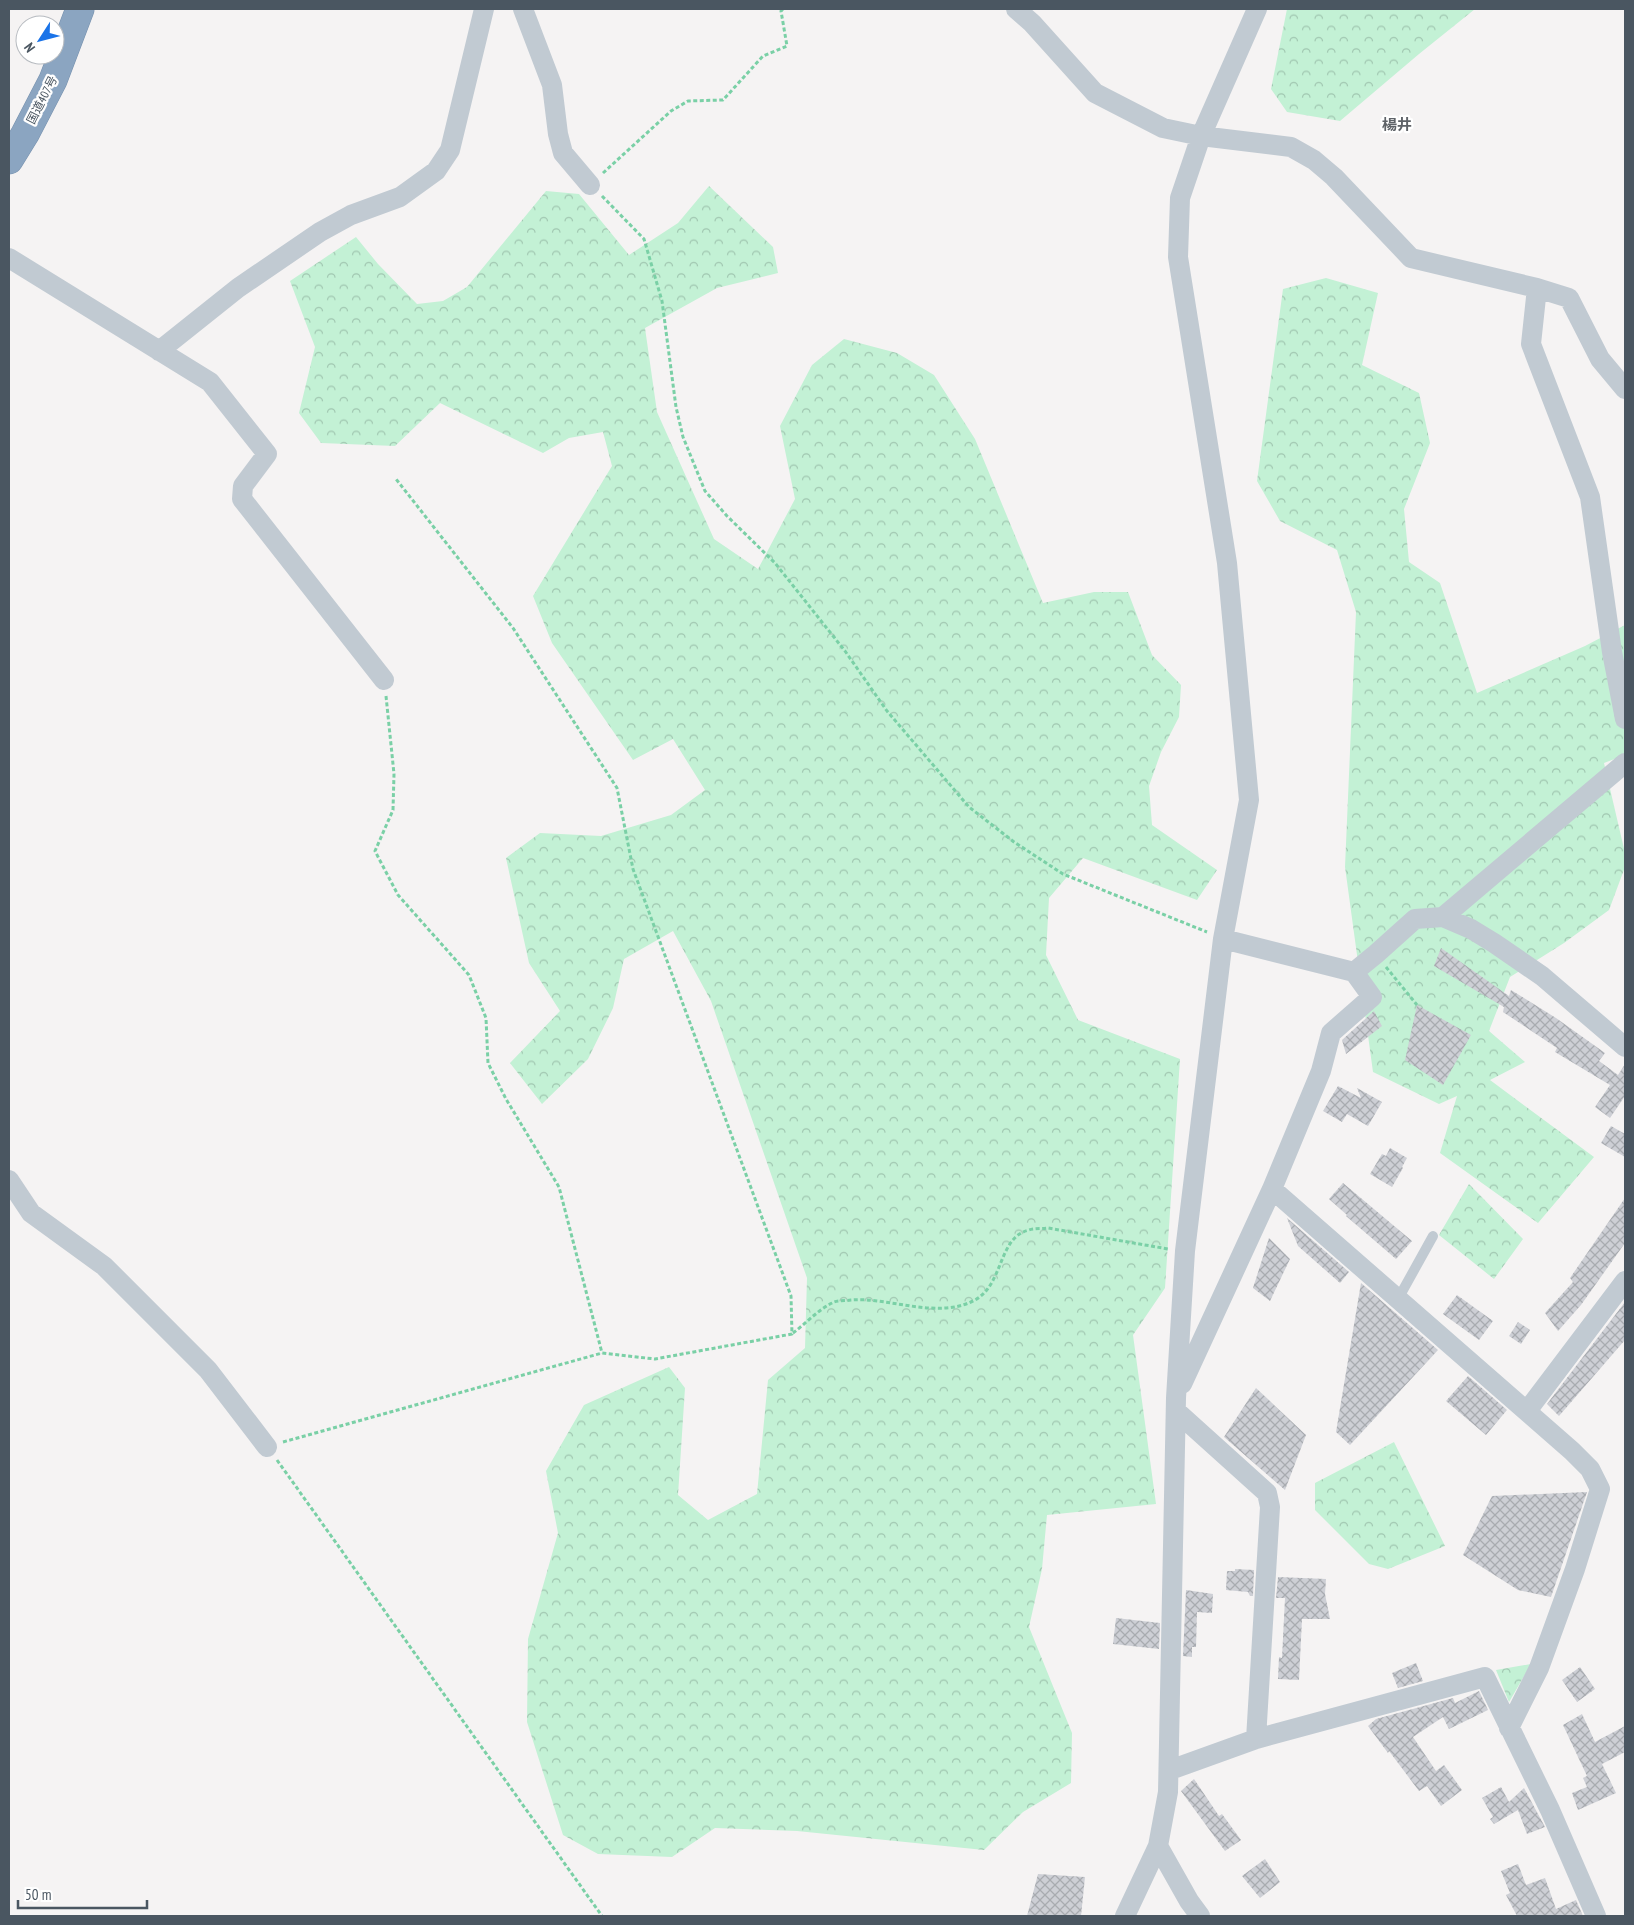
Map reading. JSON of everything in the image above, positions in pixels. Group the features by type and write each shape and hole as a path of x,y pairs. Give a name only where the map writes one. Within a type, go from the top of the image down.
{"highway":[{"name":"国道407号","path":"9,160 53,80 80,9"}],"street":[{"path":"160,351 238,288 320,232 351,215 400,197 436,171 450,150 484,9"},
{"path":"523,9 552,85 558,134 563,153 590,184"},
{"path":"1016,9 1032,23 1095,93 1163,128 1201,136 1291,146 1314,160 1334,177 1411,258 1537,288 1569,298 1600,359 1625,389"},
{"path":"1125,1916 1158,1846 1168,1792 1170,1770 1176,1404 1185,1251 1223,939 1249,800 1227,563 1178,257 1180,198 1201,136 1257,9"},
{"path":"9,258 210,382 267,454 243,486 242,499 384,680"},
{"path":"1537,288 1531,344 1590,497 1612,652 1625,719"},
{"path":"1442,917 1625,763"},
{"path":"1354,972 1415,919 1442,917 1471,929 1542,976 1625,1047"},
{"path":"1176,1404 1207,1326 1272,1189 1321,1072 1331,1033 1372,997 1354,972 1223,939"},
{"path":"9,1180 31,1213 104,1266 208,1370 267,1447"},
{"path":"1272,1189 1527,1411 1590,1469 1600,1489 1575,1569 1540,1668 1509,1728"},
{"path":"1527,1411 1625,1281"},
{"path":"1176,1404 1267,1493 1270,1507 1256,1739"},
{"path":"1170,1770 1256,1739 1485,1677 1550,1810 1596,1916"},
{"path":"1158,1846 1189,1901 1200,1916"}],"lane":[{"path":"1398,1298 1433,1236"}],"path":[{"path":"783,9 787,46 763,56 723,100 688,101 671,111 590,184 644,239 662,301 676,407 683,437 706,491 727,516 775,563 845,651 887,711 969,807 1014,842 1063,874 1223,939"},
{"path":"396,479 513,628 617,788 634,869 791,1296 792,1334"},
{"path":"384,680 394,774 393,810 375,851 398,895 468,975 486,1018 488,1063 506,1099 560,1187 602,1353"},
{"path":"1376,954 1417,1005"},
{"path":"602,1916 267,1447 602,1353 655,1359 792,1334 833,1302 866,1299 917,1307 957,1307 981,1297 996,1277 1014,1237 1028,1230 1048,1228 1185,1251"}],"green space":[{"path":"1287,9 1475,9 1340,121 1287,112 1271,89"},
{"path":"709,186 773,247 778,273 717,288 645,328 657,412 714,539 758,569 795,499 780,426 812,365 844,339 897,353 934,375 975,439 1043,603 1094,592 1128,592 1152,655 1181,685 1179,717 1161,752 1149,786 1152,825 1217,870 1197,900 1083,858 1049,898 1046,955 1078,1020 1180,1059 1165,1288 1133,1335 1156,1504 1047,1515 1042,1569 1029,1627 1072,1733 1071,1783 1023,1812 984,1850 797,1831 715,1828 672,1857 598,1854 563,1835 527,1722 528,1639 558,1533 546,1471 584,1405 669,1367 685,1388 678,1495 708,1520 757,1494 768,1380 805,1348 807,1278 711,1001 673,931 624,959 613,1008 588,1059 542,1104 510,1063 560,1011 529,963 506,858 540,833 601,836 671,815 705,790 673,739 633,760 552,643 533,596 612,466 603,432 569,438 543,453 440,403 395,446 321,443 299,413 315,347 290,281 356,237 378,264 417,304 443,301 467,287 546,191 579,194 629,255 678,223"},
{"path":"1326,278 1378,293 1362,365 1419,393 1430,443 1404,509 1409,562 1440,583 1477,693 1585,646 1625,625 1625,755 1604,763 1625,853 1625,867 1609,910 1564,943 1510,977 1489,1031 1525,1062 1490,1080 1594,1157 1538,1223 1440,1153 1457,1096 1439,1104 1373,1072 1345,867 1356,612 1337,550 1280,521 1257,481 1283,289"},
{"path":"1469,1184 1523,1239 1494,1279 1439,1235"},
{"path":"1394,1442 1445,1546 1388,1569 1369,1564 1315,1510 1315,1483"},
{"path":"1531,1664 1509,1702 1496,1670"}],"building":[{"path":"1441,948 1509,996 1511,990 1556,1018 1605,1053 1599,1061 1618,1075 1625,1064 1625,1096 1610,1118 1595,1107 1610,1085 1555,1052 1557,1048 1503,1012 1504,1007 1434,966"},
{"path":"1417,1005 1471,1035 1443,1085 1405,1060"},
{"path":"1374,1011 1382,1026 1346,1054 1342,1040"},
{"path":"1338,1086 1361,1098 1357,1088 1382,1102 1368,1126 1347,1114 1342,1122 1323,1111"},
{"path":"1611,1126 1625,1134 1625,1157 1601,1143"},
{"path":"1390,1148 1407,1158 1392,1187 1370,1174 1382,1154 1386,1156"},
{"path":"1343,1183 1412,1241 1396,1259 1329,1199"},
{"path":"1625,1198 1625,1243 1581,1305 1558,1331 1545,1313 1573,1282 1570,1278"},
{"path":"1287,1218 1349,1272 1340,1283 1298,1246"},
{"path":"1269,1238 1290,1259 1270,1301 1253,1288"},
{"path":"1361,1283 1438,1350 1350,1445 1336,1432"},
{"path":"1457,1295 1493,1321 1479,1340 1443,1314"},
{"path":"1625,1302 1625,1340 1559,1416 1547,1404"},
{"path":"1518,1322 1530,1330 1521,1344 1509,1336"},
{"path":"1468,1376 1507,1410 1486,1435 1446,1401"},
{"path":"1256,1388 1306,1435 1285,1490 1224,1437"},
{"path":"1587,1492 1551,1597 1518,1590 1463,1555 1492,1496"},
{"path":"1235,1569 1254,1570 1253,1596 1250,1596 1248,1592 1226,1590 1227,1571 1235,1571"},
{"path":"1278,1577 1326,1579 1325,1594 1330,1619 1302,1619 1299,1680 1278,1679 1279,1657 1282,1658 1285,1598 1276,1598"},
{"path":"1186,1590 1213,1594 1212,1613 1197,1612 1196,1647 1192,1647 1192,1657 1183,1656"},
{"path":"1116,1618 1160,1623 1159,1649 1113,1644"},
{"path":"1416,1663 1423,1681 1398,1688 1392,1673"},
{"path":"1580,1667 1595,1689 1577,1702 1562,1680"},
{"path":"1479,1691 1488,1710 1449,1729 1443,1717 1413,1737 1436,1771 1444,1765 1462,1790 1441,1806 1427,1786 1419,1791 1368,1726 1376,1719 1453,1698 1455,1703"},
{"path":"1582,1714 1595,1742 1625,1726 1625,1752 1602,1764 1616,1793 1578,1810 1572,1793 1587,1787 1583,1778 1587,1776 1563,1725"},
{"path":"1194,1779 1219,1816 1222,1814 1241,1840 1225,1851 1181,1791"},
{"path":"1501,1787 1509,1802 1524,1788 1545,1827 1527,1834 1518,1810 1494,1824 1490,1819 1493,1817 1482,1798"},
{"path":"1265,1859 1280,1882 1260,1898 1242,1876"},
{"path":"1518,1864 1526,1885 1545,1878 1556,1909 1576,1900 1583,1916 1517,1916 1506,1895 1510,1893 1501,1871"},
{"path":"1038,1874 1085,1877 1081,1916 1027,1916"}],"district":[{"name":"楊井","path":"1397,125"}]}
